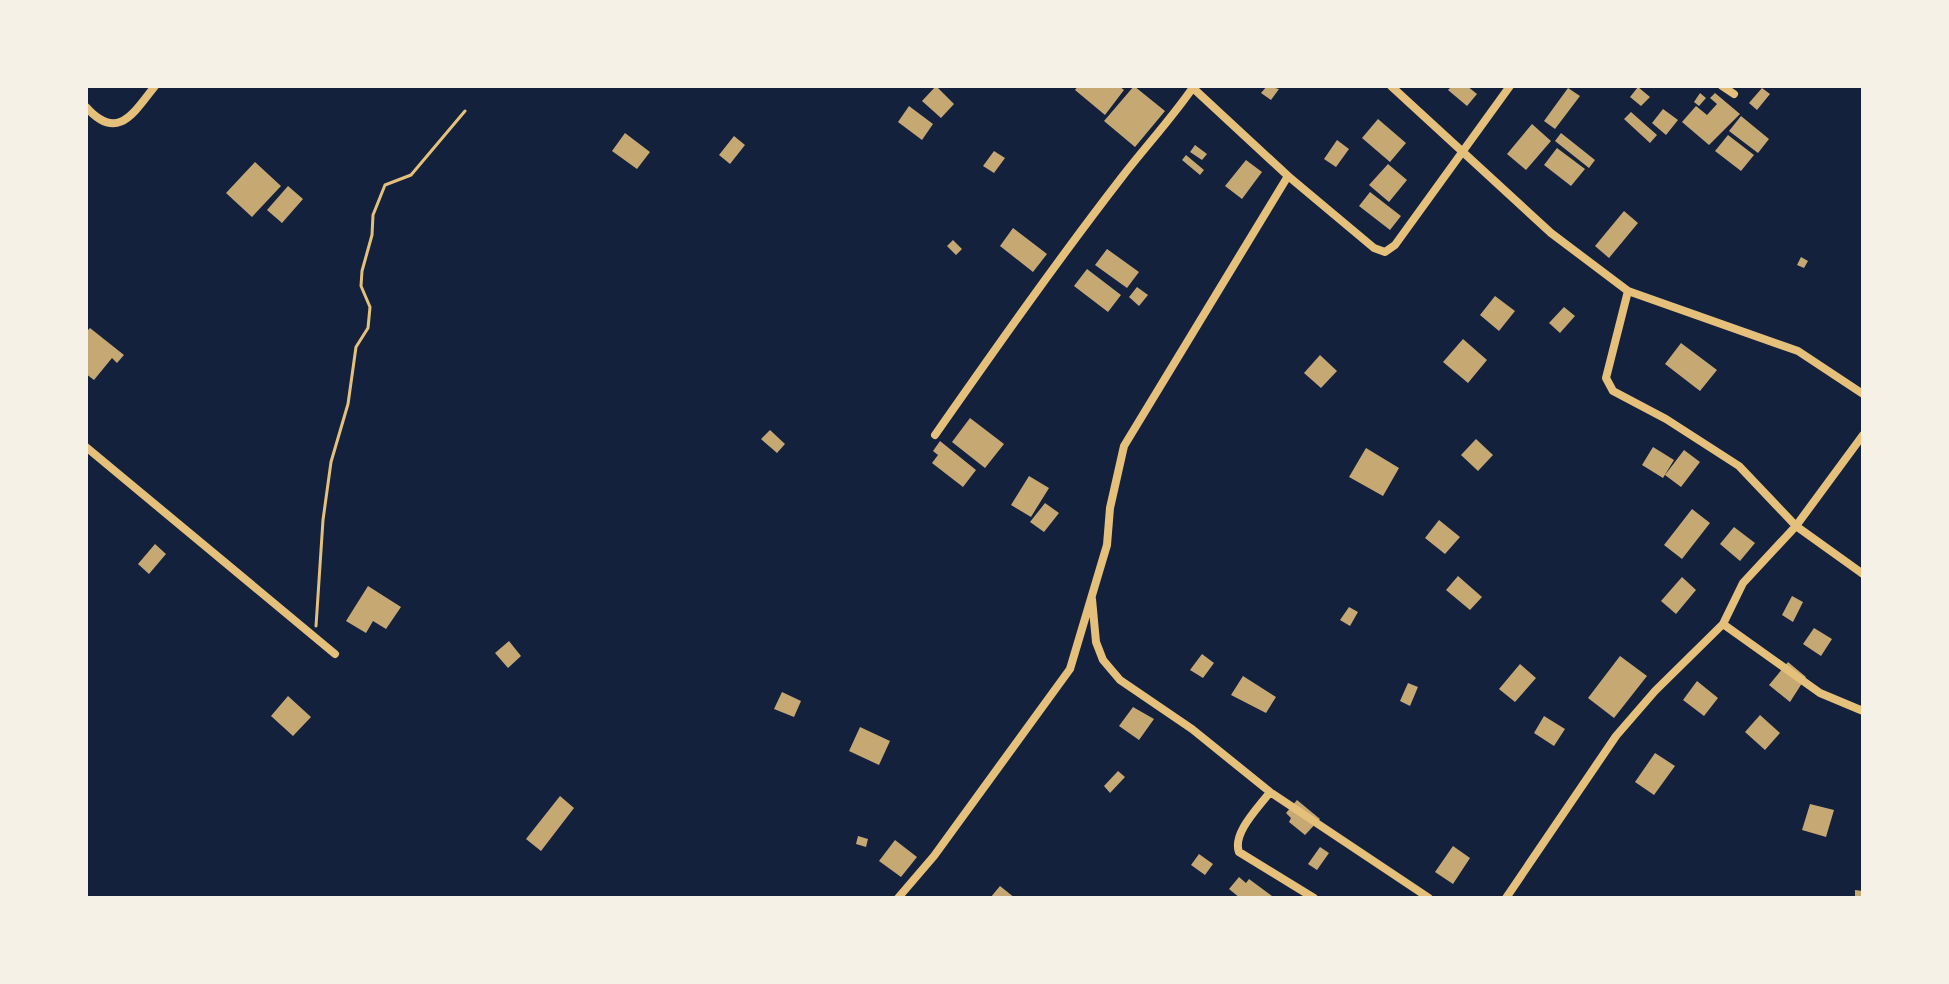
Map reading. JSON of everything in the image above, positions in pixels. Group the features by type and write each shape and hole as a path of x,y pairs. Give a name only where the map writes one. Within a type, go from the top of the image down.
{"street":[{"path":"86,107 104,122 115,124 127,121 155,86"},
{"path":"1391,86 1551,233 1628,291 1798,351 1863,394"},
{"path":"935,435 1124,174 1174,117 1194,87 1288,176 1374,248 1385,252 1395,245 1510,86"},
{"path":"1722,86 1734,94"},
{"path":"898,898 934,856 1070,669 1107,545 1110,508 1124,446 1288,176"},
{"path":"1628,291 1606,378 1613,391 1700,439 1739,466 1796,526 1863,574"},
{"path":"1506,898 1616,736 1655,691 1723,624 1743,583 1796,526 1863,435"},
{"path":"86,447 335,654"},
{"path":"1091,592 1096,642 1103,660 1120,680 1192,729 1270,792 1428,898"},
{"path":"1723,624 1820,693 1863,711"},
{"path":"1270,792 1240,834 1236,844 1239,852 1314,898"}],"path":[{"path":"316,637 323,520 356,347 368,328 370,307 361,286 362,271 377,202 385,185 411,175 465,111"}],"building":[{"path":"936,86 954,104 941,118 922,101"},
{"path":"1078,86 1119,86 1124,90 1105,115 1075,90"},
{"path":"1134,86 1165,111 1135,147 1104,121"},
{"path":"1267,86 1279,89 1271,100 1261,93"},
{"path":"1452,86 1467,86 1477,94 1467,106 1448,90"},
{"path":"1638,87 1650,97 1641,106 1630,97"},
{"path":"1568,88 1580,96 1555,129 1544,121"},
{"path":"1762,88 1770,94 1757,110 1749,103"},
{"path":"1700,93 1706,98 1699,106 1694,102"},
{"path":"1715,93 1740,114 1709,145 1682,122 1696,106 1707,115 1717,104 1710,98"},
{"path":"909,106 933,124 922,140 898,122"},
{"path":"1663,109 1678,120 1666,135 1652,123"},
{"path":"1631,112 1657,135 1650,143 1624,119"},
{"path":"1741,116 1769,139 1758,153 1729,131"},
{"path":"1378,119 1406,143 1390,162 1362,138"},
{"path":"1532,124 1551,141 1526,170 1507,154"},
{"path":"625,133 650,152 637,169 612,151"},
{"path":"1561,133 1595,160 1589,168 1555,141"},
{"path":"1728,135 1754,155 1741,171 1715,151"},
{"path":"734,136 745,145 730,164 719,155"},
{"path":"1337,140 1349,149 1336,167 1324,159"},
{"path":"1195,145 1207,154 1202,160 1190,152"},
{"path":"1557,148 1585,169 1571,186 1544,165"},
{"path":"994,151 1005,158 994,173 983,166"},
{"path":"1186,155 1204,170 1200,175 1182,160"},
{"path":"1246,160 1262,172 1242,199 1225,186"},
{"path":"255,162 281,186 252,217 226,193"},
{"path":"1388,164 1407,180 1389,202 1369,185"},
{"path":"288,186 303,199 282,223 267,210"},
{"path":"1370,192 1401,216 1390,230 1359,206"},
{"path":"1624,211 1638,223 1609,258 1595,246"},
{"path":"1013,228 1047,254 1033,272 1000,246"},
{"path":"953,240 962,249 956,255 947,246"},
{"path":"1107,249 1139,272 1127,288 1095,265"},
{"path":"1801,257 1808,261 1804,268 1797,265"},
{"path":"1087,269 1121,295 1108,312 1074,286"},
{"path":"1137,287 1148,295 1139,306 1129,297"},
{"path":"1495,296 1515,311 1499,331 1480,315"},
{"path":"1564,307 1575,316 1560,333 1549,323"},
{"path":"90,328 124,355 117,363 112,358 94,380 86,374 86,332"},
{"path":"1463,339 1487,360 1468,383 1443,362"},
{"path":"1681,343 1717,370 1700,391 1665,364"},
{"path":"1320,355 1337,371 1321,388 1304,373"},
{"path":"970,418 1004,444 985,468 952,442"},
{"path":"770,430 785,444 777,453 761,439"},
{"path":"1476,439 1493,455 1478,471 1461,455"},
{"path":"940,441 976,470 963,487 932,463 938,455 933,451"},
{"path":"1653,447 1674,460 1663,478 1642,465"},
{"path":"1366,448 1399,468 1383,496 1349,477"},
{"path":"1684,450 1700,462 1681,487 1665,475"},
{"path":"1029,476 1049,488 1031,517 1011,505"},
{"path":"1045,503 1059,513 1044,532 1030,522"},
{"path":"1692,509 1710,523 1682,559 1664,545"},
{"path":"1439,520 1460,537 1445,554 1425,538"},
{"path":"1734,527 1755,543 1740,561 1720,544"},
{"path":"155,544 166,554 149,574 138,564"},
{"path":"1458,576 1482,597 1470,610 1446,590"},
{"path":"1682,577 1696,590 1676,614 1661,601"},
{"path":"368,586 401,607 386,629 373,621 366,633 346,621"},
{"path":"1792,596 1803,602 1793,622 1782,615"},
{"path":"1349,607 1358,612 1350,626 1340,620"},
{"path":"1814,628 1832,639 1821,656 1803,644"},
{"path":"509,641 521,656 508,668 495,653"},
{"path":"1202,654 1214,663 1203,678 1190,670"},
{"path":"1620,656 1647,676 1614,718 1588,698"},
{"path":"1788,662 1806,677 1790,702 1769,685"},
{"path":"1520,664 1536,678 1515,702 1499,689"},
{"path":"1243,676 1276,697 1266,713 1231,695"},
{"path":"1697,681 1718,698 1704,716 1683,700"},
{"path":"1408,683 1418,687 1410,706 1400,701"},
{"path":"782,692 801,701 794,717 774,709"},
{"path":"288,696 311,717 293,736 271,716"},
{"path":"1133,707 1154,719 1139,740 1119,726"},
{"path":"1760,715 1780,733 1765,750 1745,732"},
{"path":"1544,716 1565,729 1554,746 1534,733"},
{"path":"860,727 890,741 879,765 849,751"},
{"path":"1655,753 1675,766 1654,795 1635,782"},
{"path":"1118,771 1125,777 1110,793 1104,786"},
{"path":"560,796 574,808 541,851 526,839"},
{"path":"1297,800 1320,819 1305,835 1289,822 1291,818 1286,813"},
{"path":"1810,804 1834,810 1826,837 1802,830"},
{"path":"858,836 868,839 866,847 856,844"},
{"path":"895,840 917,857 901,877 879,861"},
{"path":"1453,846 1470,858 1453,884 1435,872"},
{"path":"1320,847 1329,853 1317,870 1308,864"},
{"path":"1199,854 1213,864 1205,875 1191,865"},
{"path":"1239,877 1246,883 1249,879 1272,896 1240,898 1229,889"},
{"path":"1000,886 1015,898 990,898"},
{"path":"1855,890 1863,891 1863,898 1855,898"}]}
